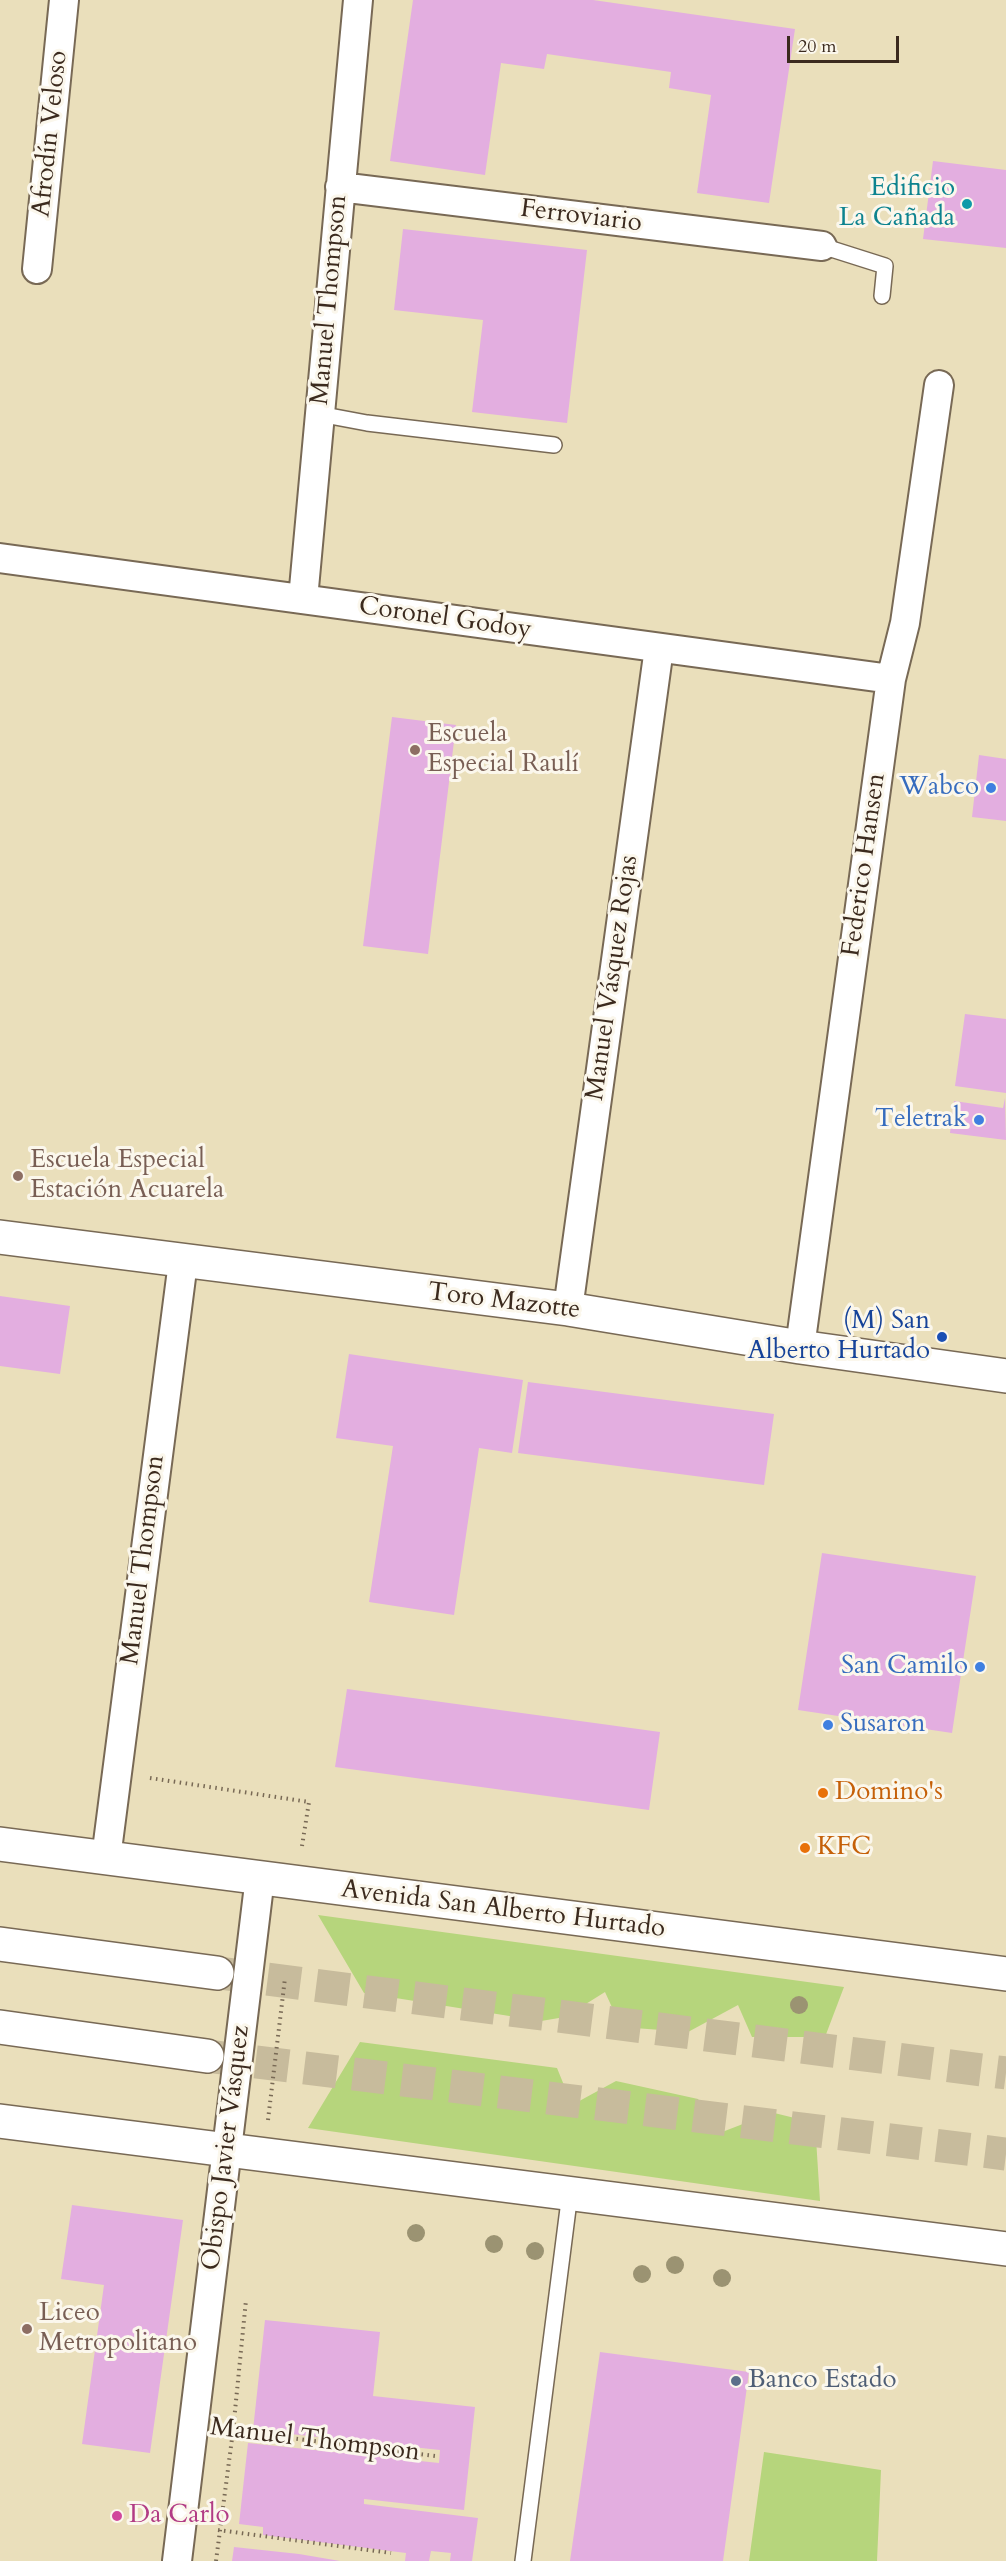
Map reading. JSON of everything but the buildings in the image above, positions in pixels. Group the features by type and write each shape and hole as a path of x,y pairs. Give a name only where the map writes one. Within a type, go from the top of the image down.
{"main road":[{"name":"Toro Mazotte","path":"0,1237 568,1309 800,1347 1006,1376"},
{"name":"Avenida San Alberto Hurtado","path":"0,1844 1006,1974"},
{"path":"0,1944 217,1973"},
{"path":"0,2027 207,2056"},
{"path":"0,2121 1006,2249"}],"street":[{"name":"Afrodín Veloso","path":"37,269 64,0"},
{"name":"Manuel Thompson","path":"303,600 358,0"},
{"name":"Ferroviario","path":"340,187 822,246"},
{"name":"Federico Hansen","path":"800,1347 891,679 905,623 939,385"},
{"name":"Coronel Godoy","path":"0,558 891,679"},
{"name":"Manuel Vásquez Rojas","path":"568,1309 658,648"},
{"name":"Manuel Thompson","path":"106,1858 183,1262"},
{"name":"Obispo Javier Vásquez","path":"177,2561 260,1877"}],"lane":[{"path":"822,246 885,266 882,296"},
{"path":"320,414 367,423 554,445"},
{"path":"523,2561 570,2193"}],"path":[{"path":"117,1773 309,1802 296,1883"},
{"path":"264,2154 286,1966"},
{"path":"216,2561 233,2431 246,2291"},
{"name":"Manuel Thompson","path":"195,2426 435,2456"},
{"path":"182,2526 391,2553"}],"green space":[{"path":"318,1915 844,1987 825,2037 752,2037 738,2005 688,2032 621,2027 605,1992 565,2017 541,2021 364,1993"},
{"path":"360,2042 557,2068 572,2105 616,2081 698,2099 717,2134 761,2117 758,2109 815,2123 820,2201 308,2128"},
{"path":"764,2452 881,2470 877,2561 749,2561"}],"tunnel":[{"path":"219,1973 1006,2073"},
{"path":"207,2056 1006,2154"}],"place":[{"name":"Edificio La Cañada","path":"967,204"},
{"name":"Escuela Especial Raulí","path":"415,750"},
{"name":"Wabco","path":"991,788"},
{"name":"Teletrak","path":"979,1120"},
{"name":"Escuela Especial Estación Acuarela","path":"18,1176"},
{"name":"(M) San Alberto Hurtado","path":"942,1337"},
{"name":"San Camilo","path":"980,1667"},
{"name":"Susaron","path":"828,1725"},
{"name":"Domino's","path":"823,1793"},
{"name":"KFC","path":"805,1848"},
{"name":"Liceo Metropolitano","path":"27,2329"},
{"name":"Banco Estado","path":"736,2381"},
{"name":"Da Carlo","path":"117,2516"}]}
